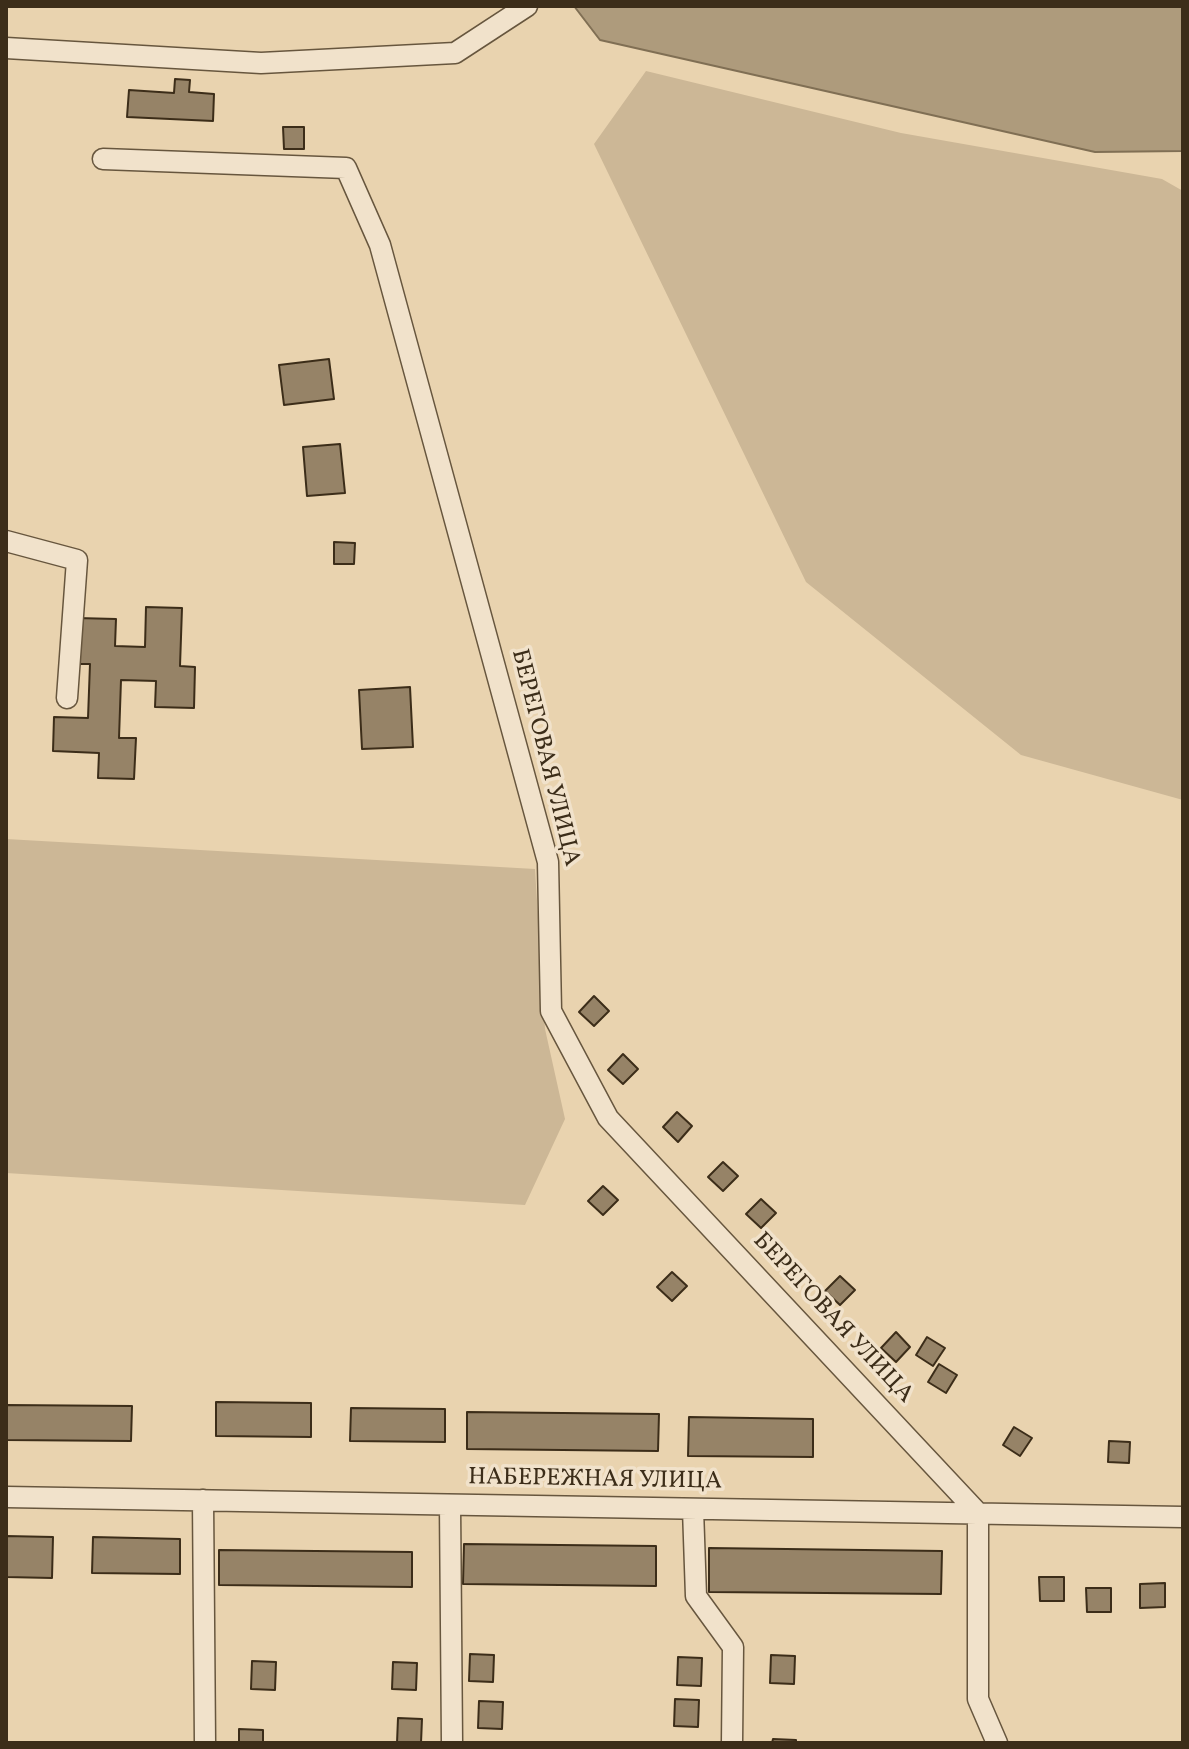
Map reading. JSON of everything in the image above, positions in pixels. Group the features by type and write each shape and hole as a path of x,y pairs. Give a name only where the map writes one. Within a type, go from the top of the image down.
{"street":[{"path":"13,48 261,63 455,53 527,6"},
{"name":"БЕРЕГОВАЯ УЛИЦА","path":"103,159 346,168 380,245 548,862 551,1011 608,1118 978,1513"},
{"path":"6,541 77,560 67,698"},
{"name":"НАБЕРЕЖНАЯ УЛИЦА","path":"6,1497 1183,1517"},
{"path":"203,1500 205,1743"},
{"path":"450,1505 452,1743"},
{"path":"693,1509 696,1596 733,1647 732,1743"},
{"path":"978,1513 978,1699 997,1743"}],"shaded area":[{"path":"574,6 1183,6 1183,151 1095,152 600,40"},
{"path":"646,71 901,133 1162,179 1183,191 1183,800 1021,755 806,582 594,144"},
{"path":"6,839 535,869 545,1029 565,1119 525,1205 6,1173"}],"building":[{"path":"175,79 190,80 189,92 214,94 213,121 127,117 129,90 174,93"},
{"path":"283,127 304,127 304,149 284,149"},
{"path":"329,359 334,399 284,405 279,365"},
{"path":"340,444 345,493 307,496 303,447"},
{"path":"334,542 355,543 354,564 334,564"},
{"path":"146,607 182,608 180,666 195,667 194,708 155,707 156,681 121,680 119,738 136,738 134,779 98,778 99,753 53,751 54,717 88,718 90,664 76,664 77,618 116,619 115,646 145,647"},
{"path":"410,687 413,747 362,749 359,690"},
{"path":"594,996 609,1011 594,1026 579,1012"},
{"path":"623,1054 638,1069 623,1084 608,1070"},
{"path":"677,1112 692,1126 678,1142 663,1127"},
{"path":"723,1162 738,1176 723,1191 708,1177"},
{"path":"603,1186 618,1200 603,1215 588,1201"},
{"path":"761,1199 776,1213 761,1228 746,1214"},
{"path":"672,1272 687,1286 672,1301 657,1287"},
{"path":"840,1276 855,1290 840,1305 825,1291"},
{"path":"896,1332 910,1347 896,1362 881,1348"},
{"path":"927,1337 945,1348 933,1366 916,1355"},
{"path":"939,1364 957,1375 946,1393 928,1382"},
{"path":"216,1402 311,1403 311,1437 216,1436"},
{"path":"6,1405 132,1406 131,1441 6,1440"},
{"path":"351,1408 445,1409 445,1442 350,1441"},
{"path":"467,1412 659,1414 658,1451 467,1449"},
{"path":"689,1417 813,1419 813,1457 688,1456"},
{"path":"1014,1427 1032,1438 1020,1456 1003,1445"},
{"path":"1109,1441 1130,1442 1129,1463 1108,1462"},
{"path":"6,1536 53,1537 52,1578 6,1577"},
{"path":"93,1537 180,1539 180,1574 92,1573"},
{"path":"464,1544 656,1546 656,1586 463,1584"},
{"path":"709,1548 942,1551 941,1594 709,1592"},
{"path":"219,1550 412,1552 412,1587 219,1585"},
{"path":"1039,1577 1064,1577 1064,1601 1040,1601"},
{"path":"1165,1583 1165,1607 1140,1608 1140,1584"},
{"path":"1086,1588 1111,1588 1111,1612 1087,1612"},
{"path":"470,1654 494,1655 493,1682 469,1681"},
{"path":"771,1655 795,1656 794,1684 770,1683"},
{"path":"678,1657 702,1658 701,1686 677,1685"},
{"path":"252,1661 276,1662 275,1690 251,1689"},
{"path":"393,1662 417,1663 416,1690 392,1689"},
{"path":"675,1699 699,1700 698,1727 674,1726"},
{"path":"479,1701 503,1702 502,1729 478,1728"},
{"path":"398,1718 422,1719 421,1743 397,1743"},
{"path":"239,1729 263,1730 263,1743 239,1743"},
{"path":"773,1739 796,1740 796,1743 772,1743"}]}
